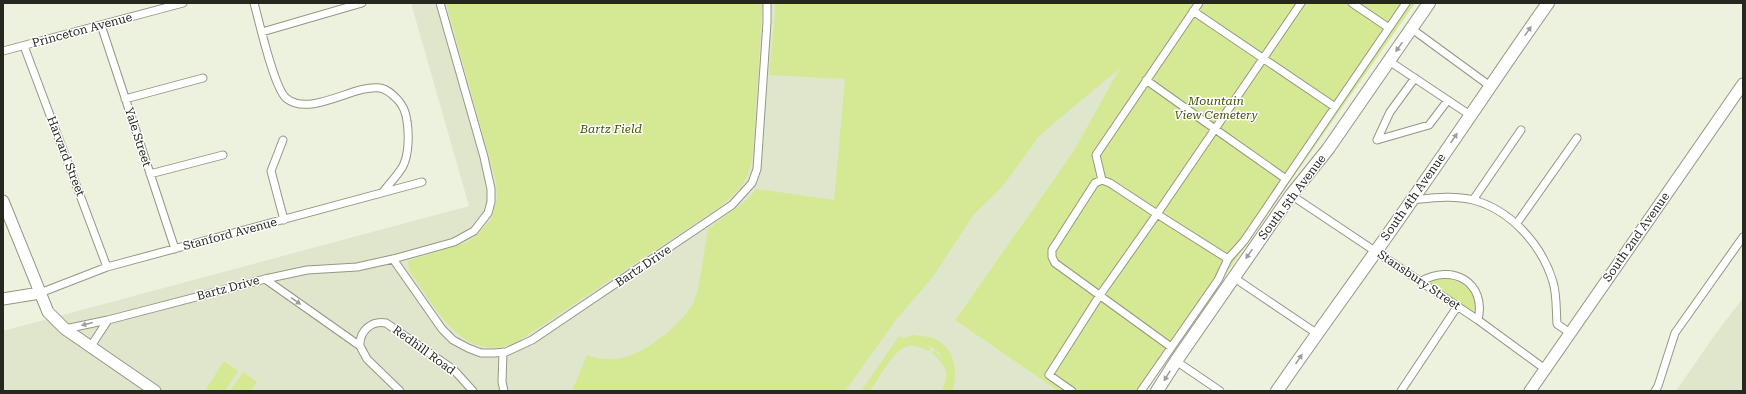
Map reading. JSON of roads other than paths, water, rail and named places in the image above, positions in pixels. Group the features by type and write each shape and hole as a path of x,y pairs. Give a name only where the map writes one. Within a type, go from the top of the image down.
{"main road":[{"name":"South 5th Avenue","path":"1157,391 1233,277 1291,195 1328,149 1429,3"},
{"name":"South 4th Avenue","path":"1277,391 1316,333 1412,200 1548,3"}],"street":[{"name":"Princeton Avenue","path":"3,51 183,3"},
{"path":"254,3 277,84 285,98 297,104 312,104 367,89 380,88 390,92 400,102 407,117 409,137 404,165 383,192"},
{"path":"262,32 362,3"},
{"name":"Bartz Drive","path":"65,329 108,320 264,279 307,270 356,267 393,259 454,242 474,231 488,213 491,202 491,189 484,157 440,3"},
{"name":"Bartz Drive","path":"393,259 442,329 453,340 468,348 481,352 503,352 518,348 532,340 703,226 732,205 752,183 757,169 768,22 767,3"},
{"path":"1102,180 1096,155 1198,3"},
{"path":"1072,391 1048,374 1100,295 1301,3"},
{"path":"1352,3 1389,28"},
{"path":"1141,391 1218,280 1228,259 1244,242 1406,3"},
{"path":"1193,11 1335,107"},
{"name":"Yale Street","path":"102,25 175,249"},
{"path":"1412,29 1490,86"},
{"name":"Harvard Street","path":"24,46 107,267"},
{"path":"1389,60 1470,114"},
{"path":"125,99 203,78"},
{"path":"1416,78 1390,112 1377,140 1429,125 1448,100"},
{"path":"1146,80 1286,179"},
{"name":"South 2nd Avenue","path":"1530,391 1741,92"},
{"path":"1473,200 1521,130"},
{"path":"1517,223 1577,138"},
{"path":"283,140 272,170 284,220"},
{"path":"150,174 223,155"},
{"path":"1171,347 1055,263 1052,257 1052,250 1095,183 1102,180 1110,182 1228,259"},
{"name":"Stanford Avenue","path":"40,293 107,267 422,182"},
{"name":"Stansbury Street","path":"1291,195 1478,320 1545,368"},
{"path":"1412,200 1449,197 1473,200 1495,208 1517,223 1540,251 1553,282 1557,324 1570,333"},
{"path":"3,201 48,312 65,329 156,391"},
{"path":"1655,391 1658,386 1675,333 1743,237"},
{"path":"1420,282 1438,274 1458,276 1474,289 1479,300 1480,309 1478,320"},
{"path":"1233,277 1316,333"},
{"path":"264,279 360,346 367,359 400,391"},
{"path":"3,298 40,293"},
{"path":"1401,391 1457,307"},
{"path":"91,346 108,320"},
{"name":"Redhill Road","path":"360,346 359,339 363,332 371,324 379,322 386,324 454,370 473,391"},
{"path":"503,352 502,382 504,391"},
{"path":"1176,361 1220,391"}],"park label":[{"name":"Mountain View Cemetery","path":"1216,108"},
{"name":"Bartz Field","path":"611,129"}]}
